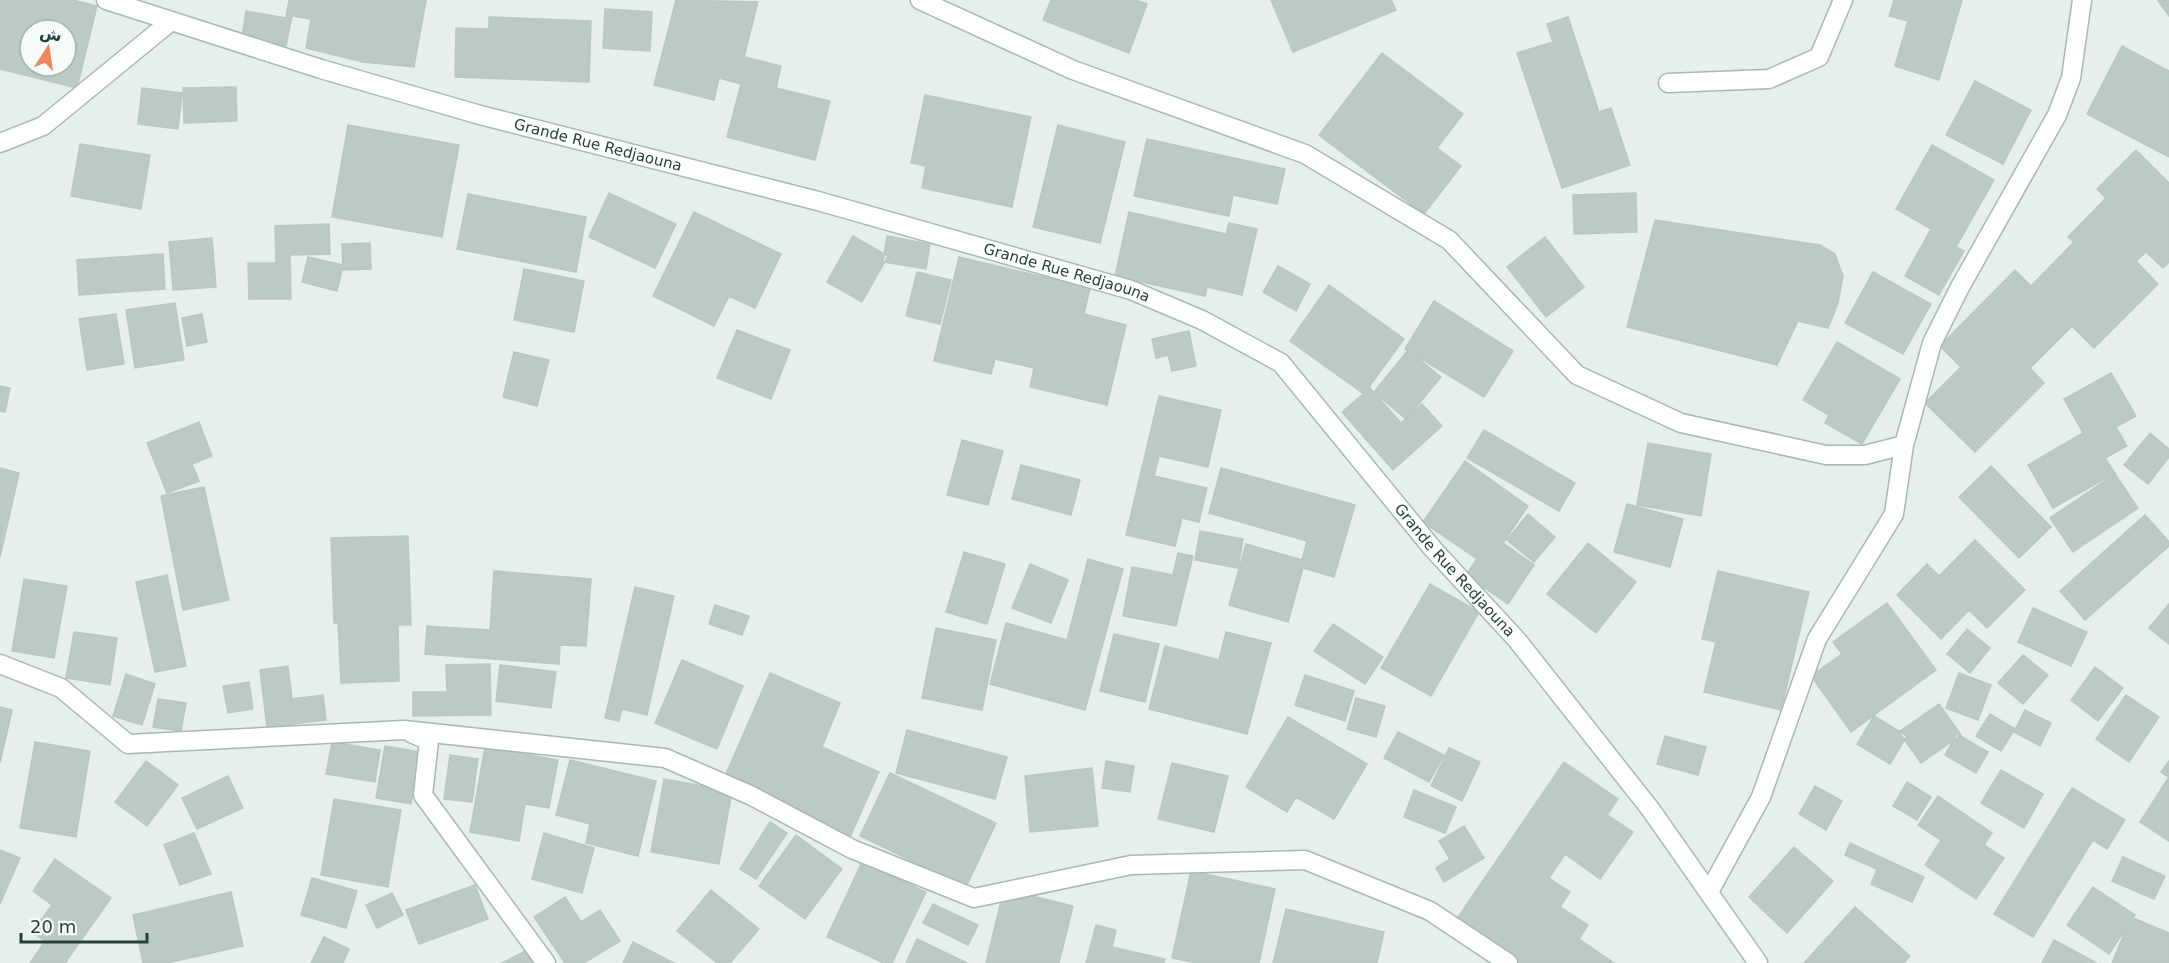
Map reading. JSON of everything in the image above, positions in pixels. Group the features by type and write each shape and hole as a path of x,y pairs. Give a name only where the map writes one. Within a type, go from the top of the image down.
{"street":[{"name":"Grande Rue Redjaouna","path":"106,0 170,22 480,115 818,201 1131,290 1202,320 1281,363 1433,549 1517,640 1651,810 1758,963"},
{"path":"920,0 1073,70 1305,154 1449,240 1576,375 1681,423 1826,455 1866,455 1904,445"},
{"path":"1668,83 1769,79 1819,57 1844,0"},
{"path":"1708,892 1761,797 1817,639 1893,514 1904,445 1932,343 1960,287 2057,115 2071,78 2082,0"},
{"path":"0,143 43,126 170,22"},
{"path":"0,664 60,688 128,744 404,730 665,758 750,795 852,849 974,898 1131,865 1305,860 1430,911 1508,963"},
{"path":"404,730 429,741 423,795 546,963"}],"building":[{"path":"0,0 73,0 97,6 77,88 36,78 78,78 78,18 18,18 18,73 0,69"},
{"path":"289,0 426,0 414,67 363,62 306,48 311,19 292,16 286,46 242,38 246,11 286,18"},
{"path":"676,0 758,2 744,57 781,66 776,88 830,101 815,160 727,137 741,84 719,78 714,100 654,85"},
{"path":"1051,0 1136,0 1147,4 1129,53 1043,20"},
{"path":"1271,0 1391,0 1396,10 1293,52"},
{"path":"1894,0 1962,0 1939,80 1895,66 1908,21 1889,16"},
{"path":"2169,0 2169,16 2158,1"},
{"path":"605,9 652,12 650,51 603,48"},
{"path":"489,17 591,21 589,82 455,77 456,28 489,29"},
{"path":"1568,17 1599,112 1611,108 1630,165 1562,188 1517,53 1553,42 1547,24"},
{"path":"2122,46 2169,71 2169,157 2087,114"},
{"path":"1382,53 1463,114 1437,148 1461,166 1424,214 1319,135"},
{"path":"1975,81 2031,110 2003,164 1946,135"},
{"path":"236,87 237,121 184,123 183,88"},
{"path":"142,88 182,93 178,129 138,124"},
{"path":"925,95 1031,117 1012,207 922,188 926,166 911,163"},
{"path":"348,125 459,145 442,237 332,217"},
{"path":"1058,125 1125,142 1100,243 1033,227"},
{"path":"1147,139 1285,169 1277,204 1233,195 1229,216 1134,196"},
{"path":"80,144 150,155 141,209 71,196"},
{"path":"1932,145 1994,180 1956,247 1964,251 1939,295 1905,276 1931,229 1896,209"},
{"path":"2136,150 2169,183 2169,262 2163,268 2146,252 2136,261 2158,284 2094,348 2072,326 2030,368 2044,383 1975,452 1925,403 1961,367 1940,346 2015,270 2031,286 2074,242 2068,237 2106,198 2097,189"},
{"path":"609,193 676,224 655,268 589,237"},
{"path":"1636,193 1637,232 1574,234 1573,195"},
{"path":"468,194 586,217 576,272 457,249"},
{"path":"694,212 781,254 755,308 729,296 714,326 653,296"},
{"path":"1129,212 1226,234 1229,223 1257,229 1242,295 1207,287 1205,296 1115,276"},
{"path":"1655,220 1820,245 1835,254 1843,276 1838,303 1828,328 1798,321 1777,365 1627,327"},
{"path":"329,224 330,254 290,255 291,299 249,299 248,263 276,263 275,226"},
{"path":"853,236 888,256 862,302 827,282"},
{"path":"887,236 930,244 926,269 883,262"},
{"path":"1545,237 1584,287 1546,317 1507,267"},
{"path":"212,238 216,287 173,290 169,242"},
{"path":"370,243 371,269 343,270 342,244"},
{"path":"163,254 165,289 79,295 77,260"},
{"path":"308,257 343,265 337,291 302,282"},
{"path":"959,257 1090,288 1084,314 1126,325 1107,405 1030,387 1034,368 995,359 991,374 934,361"},
{"path":"1278,266 1310,284 1296,311 1263,292"},
{"path":"524,269 584,281 574,332 514,320"},
{"path":"917,272 951,280 940,324 906,316"},
{"path":"1873,272 1931,304 1903,354 1845,323"},
{"path":"1329,285 1404,339 1364,394 1290,341"},
{"path":"1434,301 1513,351 1484,397 1405,349"},
{"path":"175,303 184,360 135,368 126,310"},
{"path":"116,314 124,364 87,370 79,319"},
{"path":"202,314 207,342 187,346 182,318"},
{"path":"737,330 790,350 771,399 717,378"},
{"path":"1189,331 1196,366 1172,371 1168,355 1156,358 1152,339"},
{"path":"1837,342 1900,379 1862,444 1825,423 1829,415 1803,400"},
{"path":"1408,350 1441,377 1406,419 1374,392"},
{"path":"514,352 549,360 537,406 503,397"},
{"path":"2111,373 2136,416 2116,427 2127,446 2105,458 2115,473 2053,508 2028,465 2083,433 2064,399"},
{"path":"0,386 10,388 5,412 0,411"},
{"path":"1370,388 1401,423 1422,404 1442,426 1393,470 1342,412"},
{"path":"1159,396 1221,410 1208,467 1159,456 1154,476 1207,488 1199,522 1182,518 1175,546 1126,535"},
{"path":"199,422 212,456 192,464 199,481 167,493 147,443"},
{"path":"1484,430 1575,483 1559,511 1467,458"},
{"path":"2150,433 2169,449 2169,457 2148,484 2124,465"},
{"path":"962,440 1003,451 988,505 947,495"},
{"path":"1648,443 1711,454 1701,516 1637,505"},
{"path":"1465,461 1528,506 1503,543 1534,565 1508,604 1466,575 1477,559 1423,522"},
{"path":"1021,465 1080,480 1071,515 1012,499"},
{"path":"1991,466 2051,527 2019,558 1959,497"},
{"path":"0,468 19,473 0,557"},
{"path":"1221,468 1355,505 1334,577 1303,568 1288,622 1229,605 1246,544 1302,560 1307,541 1209,513"},
{"path":"2115,474 2138,508 2073,552 2050,518"},
{"path":"204,487 229,600 183,610 161,496"},
{"path":"1627,504 1683,519 1670,567 1614,552"},
{"path":"1528,514 1555,537 1534,562 1507,540"},
{"path":"2145,515 2169,542 2169,546 2085,620 2060,591"},
{"path":"1200,531 1243,539 1238,568 1195,560"},
{"path":"408,536 411,625 398,625 399,681 341,683 338,623 334,623 331,538"},
{"path":"1975,540 2025,590 1987,628 1969,610 1941,639 1897,595 1927,564 1939,576"},
{"path":"1588,543 1636,582 1596,633 1547,594"},
{"path":"964,552 1005,564 987,624 946,612"},
{"path":"1178,553 1193,556 1176,626 1123,616 1132,567 1173,575"},
{"path":"1088,559 1123,569 1085,710 990,684 1006,623 1067,640"},
{"path":"1030,564 1068,580 1051,623 1012,608"},
{"path":"494,571 591,579 586,646 560,645 559,664 425,654 427,626 490,630"},
{"path":"1718,571 1809,592 1781,710 1704,692 1716,642 1702,639"},
{"path":"167,575 186,666 155,672 136,582"},
{"path":"24,579 67,586 54,658 12,651"},
{"path":"1430,584 1479,612 1431,696 1381,668"},
{"path":"635,587 674,596 647,715 622,709 619,721 605,718"},
{"path":"1887,603 1936,670 1851,732 1811,676 1842,654 1833,642"},
{"path":"2169,604 2169,644 2149,628"},
{"path":"715,605 749,616 742,635 709,624"},
{"path":"2033,608 2087,632 2071,666 2018,642"},
{"path":"1333,624 1383,657 1365,684 1314,651"},
{"path":"936,628 996,640 982,710 922,698"},
{"path":"1967,629 1990,648 1970,673 1947,654"},
{"path":"74,632 117,638 110,685 66,678"},
{"path":"1226,632 1271,643 1247,734 1149,709 1165,646 1219,660"},
{"path":"1114,634 1159,644 1145,702 1100,691"},
{"path":"2023,655 2048,675 2023,704 1998,683"},
{"path":"682,660 743,686 717,749 655,723"},
{"path":"490,664 491,715 413,716 413,692 447,692 446,665"},
{"path":"500,665 556,672 551,708 496,701"},
{"path":"288,666 292,699 323,695 326,720 267,727 260,670"},
{"path":"2095,667 2123,688 2098,721 2071,700"},
{"path":"770,673 840,703 822,747 879,772 850,837 763,799 767,791 726,774"},
{"path":"1959,673 1991,685 1978,720 1946,708"},
{"path":"126,674 155,684 142,725 113,716"},
{"path":"1305,675 1354,691 1345,721 1295,705"},
{"path":"249,682 253,709 228,713 223,686"},
{"path":"2126,695 2159,717 2129,762 2096,739"},
{"path":"1356,698 1385,706 1376,737 1347,729"},
{"path":"158,699 186,703 181,731 153,727"},
{"path":"1939,704 1961,735 1921,763 1899,732"},
{"path":"0,707 12,710 0,763"},
{"path":"2025,710 2051,723 2040,746 2014,732"},
{"path":"1990,714 2015,729 2001,751 1976,736"},
{"path":"1874,716 1907,736 1890,764 1857,744"},
{"path":"1288,717 1367,764 1334,819 1296,797 1287,812 1246,787"},
{"path":"907,730 1007,757 995,799 896,773"},
{"path":"1398,732 1444,755 1429,782 1384,758"},
{"path":"1957,734 1988,752 1976,773 1945,755"},
{"path":"1665,736 1706,747 1698,775 1657,764"},
{"path":"35,742 90,751 76,837 20,828"},
{"path":"332,742 380,750 375,782 326,774"},
{"path":"385,746 421,752 411,804 376,798"},
{"path":"485,747 558,760 549,808 525,804 519,841 470,832"},
{"path":"1449,748 1480,762 1462,801 1431,786"},
{"path":"450,755 478,759 472,802 444,799"},
{"path":"570,760 656,781 638,856 586,843 590,824 556,815"},
{"path":"146,761 178,785 147,826 115,802"},
{"path":"1106,761 1134,766 1130,792 1102,788"},
{"path":"2169,761 2169,777 2161,772"},
{"path":"1564,762 1618,799 1607,815 1633,832 1600,879 1565,854 1549,878 1570,892 1560,907 1588,925 1579,939 1614,963 1520,963 1458,917"},
{"path":"1172,763 1228,776 1214,832 1158,819"},
{"path":"1092,768 1098,826 1030,832 1025,776"},
{"path":"2001,770 2043,794 2024,828 1981,803"},
{"path":"890,773 996,823 966,887 860,836"},
{"path":"228,776 243,808 197,829 182,798"},
{"path":"2169,777 2169,841 2140,822"},
{"path":"664,779 732,791 719,864 651,852"},
{"path":"1907,782 1931,797 1917,820 1893,806"},
{"path":"1815,786 1842,801 1826,830 1799,814"},
{"path":"2072,788 2125,820 2107,849 2093,840 2033,937 1994,914"},
{"path":"1414,790 1456,807 1445,833 1404,817"},
{"path":"1938,796 1992,833 1984,845 2004,858 1976,899 1925,865 1941,840 1918,825"},
{"path":"334,799 401,810 388,887 321,875"},
{"path":"770,822 787,833 756,879 740,869"},
{"path":"1464,826 1484,858 1444,882 1436,868 1450,859 1439,841"},
{"path":"194,833 211,874 180,885 164,845"},
{"path":"544,833 594,848 582,893 532,879"},
{"path":"796,835 842,869 805,919 759,886"},
{"path":"1850,843 1924,877 1912,902 1871,884 1877,869 1845,855"},
{"path":"1794,847 1833,881 1787,933 1749,897"},
{"path":"0,850 20,858 0,904"},
{"path":"2123,857 2165,876 2154,899 2112,881"},
{"path":"55,859 111,898 65,963 30,963 45,941 32,932 52,905 33,891"},
{"path":"862,862 926,892 892,963 884,963 827,937"},
{"path":"1191,871 1275,889 1259,963 1197,963 1172,958"},
{"path":"312,878 357,891 346,928 301,915"},
{"path":"475,885 488,919 419,944 406,910"},
{"path":"2093,887 2135,915 2109,954 2067,925"},
{"path":"1004,889 1073,906 1059,963 986,963"},
{"path":"711,890 759,929 730,963 717,963 677,931"},
{"path":"231,892 243,946 167,963 143,963 133,915"},
{"path":"392,893 403,915 377,928 366,905"},
{"path":"565,897 581,922 600,910 620,941 584,963 565,963 534,917"},
{"path":"933,904 978,925 968,945 923,923"},
{"path":"1855,907 1910,956 1904,963 1804,963"},
{"path":"1286,909 1384,932 1377,963 1273,963"},
{"path":"2131,917 2169,933 2169,963 2112,963"},
{"path":"1096,925 1116,930 1112,947 1165,959 1164,963 1086,963"},
{"path":"324,937 349,949 343,963 311,963"},
{"path":"917,939 967,963 906,963"},
{"path":"2054,940 2095,962 2042,963"},
{"path":"633,942 674,963 623,963"},
{"path":"531,948 538,963 502,963"}]}
